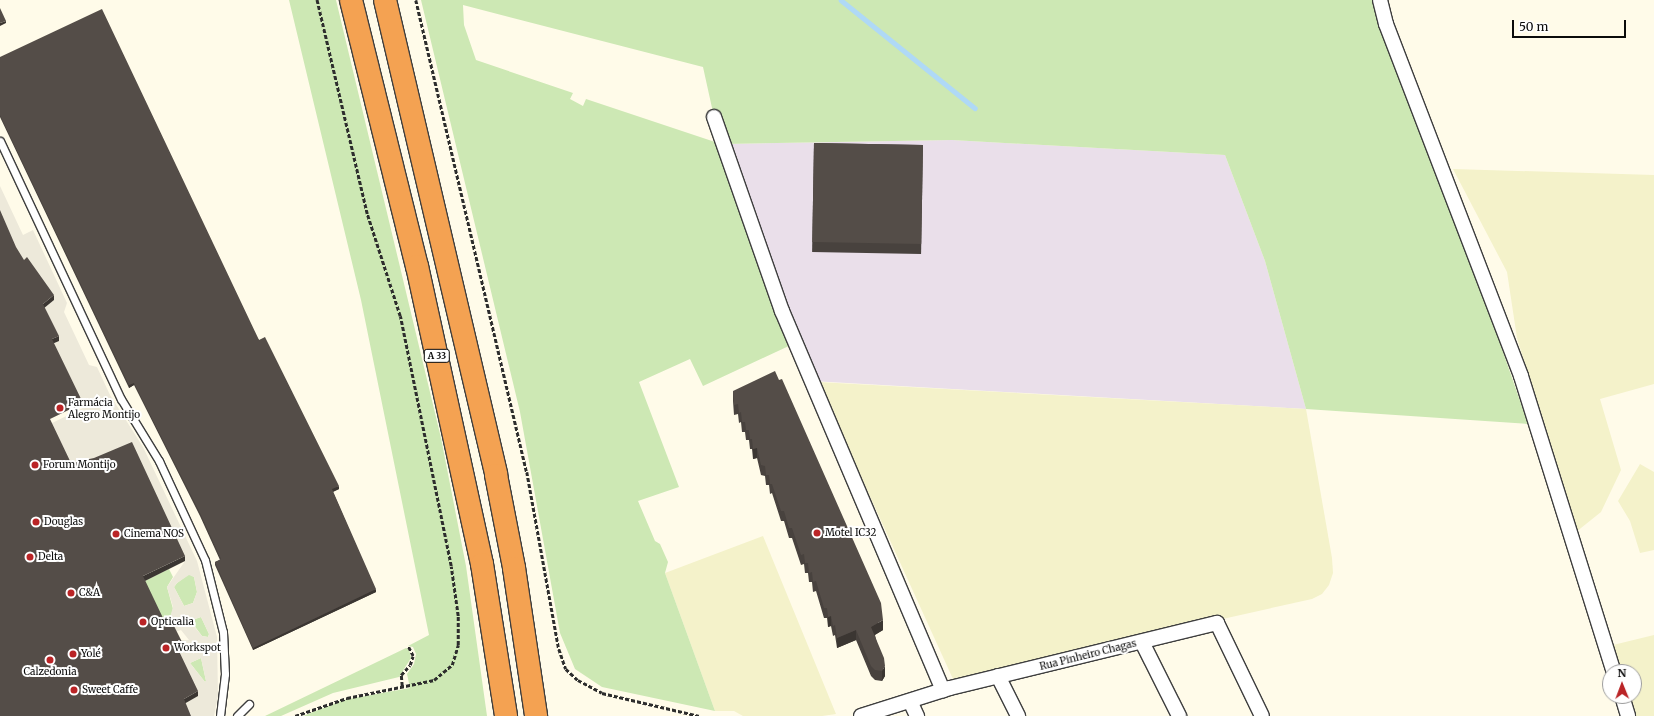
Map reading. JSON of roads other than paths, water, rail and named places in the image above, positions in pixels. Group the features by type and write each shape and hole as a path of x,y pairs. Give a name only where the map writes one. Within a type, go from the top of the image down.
{"highway":[{"name":"A 33","path":"351,0 417,266 477,541 506,716"},
{"path":"385,0 496,475 518,592 536,716"}],"street":[{"path":"1380,0 1386,24 1520,376 1611,664"},
{"path":"714,117 782,311 943,690"},
{"name":"Rua Pinheiro Chagas","path":"861,716 943,690 1217,623 1262,716"},
{"path":"1142,642 1179,716"},
{"path":"998,676 1018,716"},
{"path":"910,701 917,716"},
{"path":"1624,704 1628,716"}],"lane":[{"path":"0,141 121,399 159,461 205,560 223,632 225,674 220,716"},
{"path":"237,716 249,704"}],"waterway":[{"path":"841,0 975,108"}],"place":[{"name":"Farmácia Alegro Montijo","path":"60,408"},
{"name":"Forum Montijo","path":"35,465"},
{"name":"Douglas","path":"36,522"},
{"name":"Motel IC32","path":"817,533"},
{"name":"Cinema NOS","path":"116,534"},
{"name":"Delta","path":"30,557"},
{"name":"C&A","path":"71,593"},
{"name":"Opticalia","path":"143,622"},
{"name":"Workspot","path":"166,648"},
{"name":"Yolé","path":"73,654"},
{"name":"Calzedonia","path":"50,660"},
{"name":"Sweet Caffe","path":"74,690"}]}
